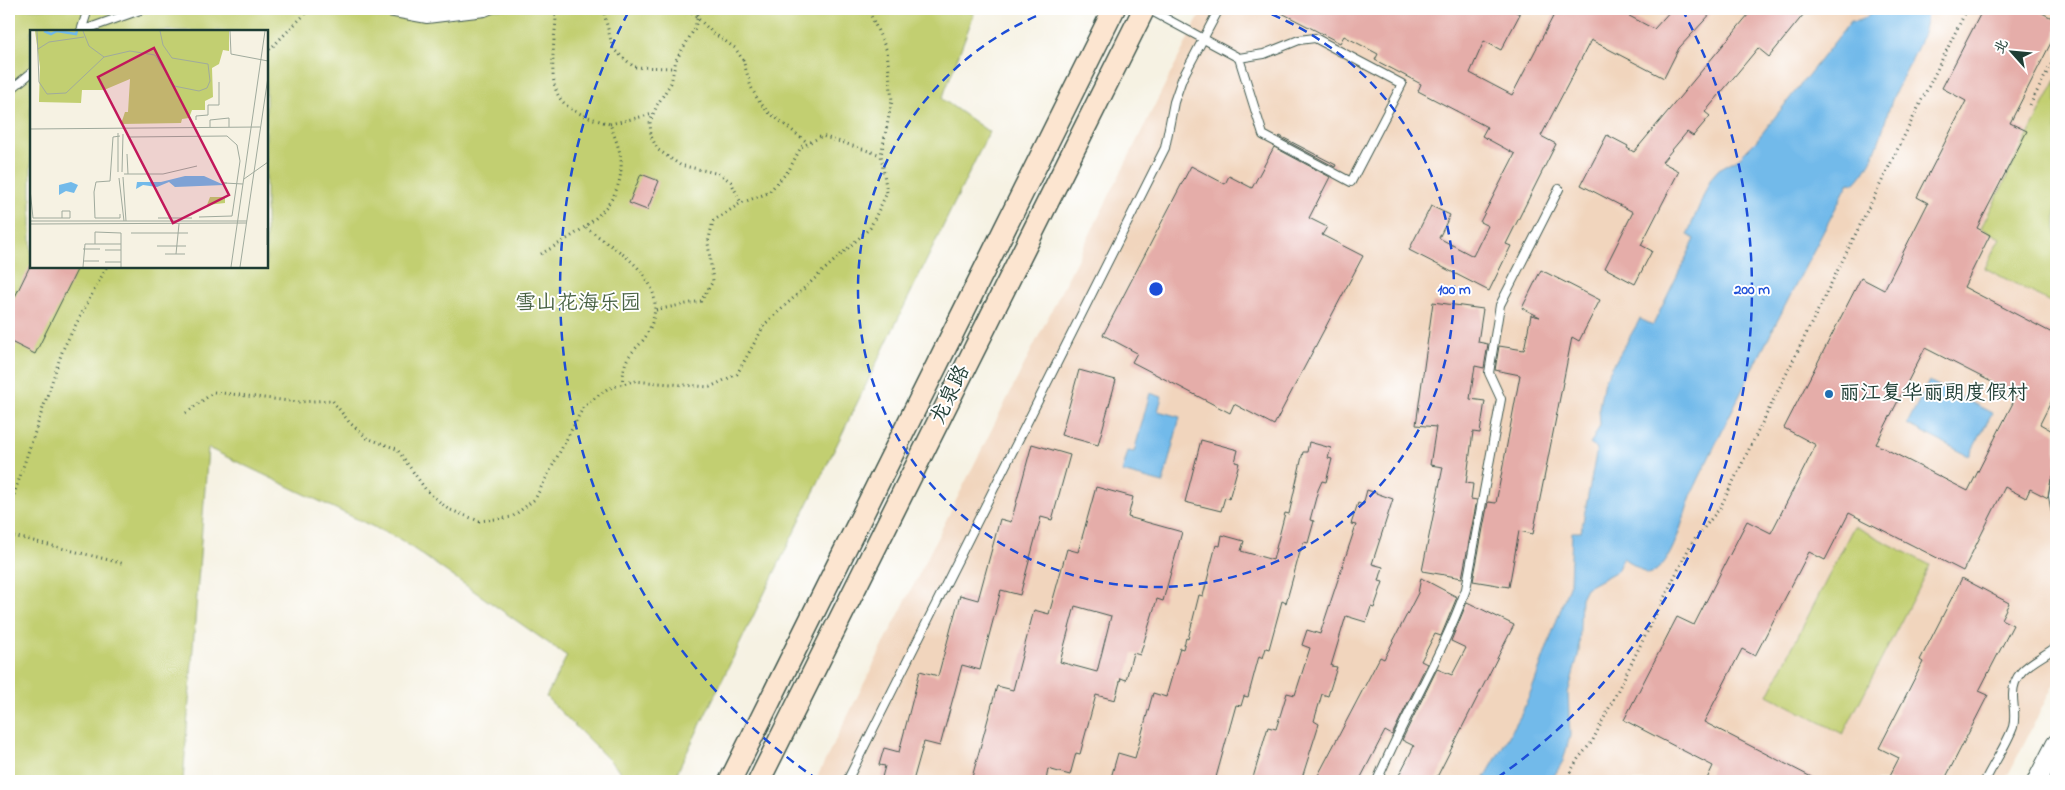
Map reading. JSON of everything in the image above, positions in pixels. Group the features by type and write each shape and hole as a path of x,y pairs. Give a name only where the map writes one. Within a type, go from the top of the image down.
{"main road":[{"name":"龙泉路","path":"730,781 1114,9"},
{"name":"龙泉路","path":"760,781 1144,9"}],"street":[{"path":"2037,781 2056,744"}],"lane":[{"path":"81,30 88,9"},
{"path":"84,30 143,9"},
{"path":"372,9 427,19 485,12 492,9"},
{"path":"1148,9 1239,58 1264,54 1282,49 1298,40 1315,38 1402,84 1351,182 1263,135 1239,58"},
{"path":"847,781 1165,148 1174,102 1188,65 1219,9"},
{"path":"9,91 30,74"},
{"path":"1377,781 1391,748 1456,617 1466,589 1501,399 1489,373 1500,305 1559,189"},
{"path":"2056,481 2053,496 2056,513"},
{"path":"1985,781 2013,727 2015,714 2013,695 2018,677 2030,664 2056,647"}],"path":[{"path":"268,51 310,9"},
{"path":"556,9 552,73 559,100 581,116 610,124 653,114"},
{"path":"603,9 613,49 634,67 674,68"},
{"path":"688,9 712,32 735,48 743,60 751,87 767,111 808,143"},
{"path":"699,9 695,28 674,68 671,84 657,104 653,114 650,122 651,136 657,149 680,165 720,174 731,182 741,202"},
{"path":"186,413 214,392 298,402 332,400 349,422 368,438 397,449 426,490 448,509 479,521 512,517 535,499 584,406 607,389 633,381 710,387 737,374 765,324 870,228 888,193 880,154 892,101 887,51 868,9"},
{"path":"1565,781 1578,758 1592,742 1691,544 1720,508 1967,9"},
{"path":"2030,105 2056,54"},
{"path":"541,254 586,228 610,203 620,181 621,160 610,124"},
{"path":"656,310 701,301 713,281 708,243 714,220 741,202 768,193 790,170 801,147 822,136 880,154"},
{"path":"586,228 622,253 647,277 656,297 656,310 646,336 627,359 622,384"},
{"path":"9,509 63,349 106,268"},
{"path":"9,535 125,564"}],"shaded area":[{"path":"1203,9 2056,9 2056,680 2005,781 815,781"}],"green space":[{"name":"雪山花海乐园","path":"9,9 964,9 974,14 942,99 989,132 673,781 630,781 546,697 567,656 401,540 208,448 183,781 9,781"},
{"path":"2056,80 2056,305 1985,268 2000,238 1981,228"},
{"path":"1854,526 1930,565 1843,734 1768,695"}],"water":[{"path":"1873,9 1927,10 1926,22 1918,46 1896,91 1881,135 1868,165 1855,183 1849,182 1789,298 1693,491 1671,552 1656,570 1647,574 1623,558 1617,571 1586,588 1581,598 1579,652 1568,693 1570,736 1563,761 1551,781 1483,781 1521,715 1570,583 1572,532 1581,532 1597,449 1590,445 1600,425 1599,407 1604,381 1640,319 1653,325 1695,239 1687,235 1711,178 1719,169 1739,158 1756,141 1851,21 1864,19"},
{"path":"1929,381 1992,413 1969,456 1907,424"},
{"path":"1150,393 1162,397 1158,411 1180,417 1163,483 1122,472 1128,451 1134,452"}],"building":[{"path":"1274,9 1510,9 1520,14 1501,50 1484,41 1470,73 1512,95 1557,9 1616,9 1654,29 1672,9 1715,9 1679,48 1664,78 1591,40 1541,136 1556,144 1506,244 1511,246 1489,291 1409,250 1431,206 1450,215 1439,238 1473,256 1488,226 1480,222 1515,154 1482,136 1487,127 1418,91 1421,84 1375,60 1378,54 1344,36 1340,43"},
{"path":"1753,9 1808,9 1769,57 1758,48 1705,112 1710,116 1693,136 1687,132 1662,162 1679,171 1641,245 1652,251 1635,284 1605,268 1633,212 1581,185 1607,135 1628,146 1627,148 1634,152"},
{"path":"1983,9 2034,9 2056,20 2056,33 2010,123 2027,131 1977,228 1990,235 1964,287 2056,335 2056,392 2040,424 2056,433 2056,475 2051,479 2048,498 2030,489 2026,498 2005,487 1963,571 1849,513 1825,560 1809,552 1755,656 1742,649 1704,722 1819,781 1706,781 1713,766 1624,720 1677,617 1694,625 1747,521 1771,533 1816,445 1784,428 1861,278 1884,290 1928,203 1917,197 1966,101 1942,88","holes":["1925,348 2017,395 1968,491 1876,444"]},
{"path":"1279,137 1336,165 1335,167"},
{"path":"1274,147 1330,177 1309,218 1327,227 1322,235 1363,256 1274,425 1234,404 1230,413 1132,362 1137,353 1103,335 1191,166 1225,184 1229,176 1252,188"},
{"path":"641,174 659,181 647,210 629,203"},
{"path":"30,266 30,268 78,268 35,354 9,341 9,309"},
{"path":"1541,270 1600,300 1579,341 1572,337 1533,534 1519,531 1509,587 1473,581 1488,502 1496,503 1520,375 1495,370 1499,346 1524,350 1531,315 1540,317 1522,308"},
{"path":"1433,302 1483,309 1478,342 1488,344 1484,368 1475,366 1470,399 1485,401 1480,433 1473,432 1466,483 1473,484 1471,499 1477,500 1462,578 1422,571 1443,467 1430,465 1436,427 1416,425"},
{"path":"1079,370 1116,380 1098,445 1061,435"},
{"path":"1201,440 1238,450 1235,462 1239,463 1229,499 1225,497 1221,511 1185,502"},
{"path":"1309,442 1331,448 1328,458 1332,459 1326,482 1322,481 1318,490 1310,520 1314,521 1308,543 1304,542 1300,552 1286,603 1282,601 1269,649 1266,648 1263,658 1259,656 1248,697 1244,696 1241,706 1236,705 1215,781 1110,781 1118,753 1135,758 1153,693 1166,697 1180,648 1183,649 1186,638 1188,639 1199,595 1203,596 1216,545 1220,546 1222,535 1244,541 1241,551 1273,560 1285,513 1289,514 1303,452 1307,452"},
{"path":"1032,444 1070,455 1052,520 1041,517 1020,595 1001,590 980,670 962,665 940,746 924,742 913,781 881,781 885,766 879,765 884,748 899,752 920,671 938,676 960,595 978,600 1000,519 1011,522"},
{"path":"1096,487 1133,497 1128,517 1182,532 1163,601 1157,599 1140,655 1133,653 1126,680 1121,678 1115,700 1096,695 1080,754 1076,753 1070,775 1048,769 1046,781 971,781 997,686 1013,690 1034,610 1049,614 1067,549 1078,552","holes":["1075,606 1111,616 1097,672 1060,662"]},
{"path":"1367,490 1393,499 1372,564 1383,567 1379,581 1383,582 1374,608 1371,607 1366,622 1346,616 1331,666 1337,667 1328,696 1322,694 1314,721 1319,724 1301,781 1252,781 1268,727 1276,729 1287,693 1295,695 1310,648 1302,645 1307,630 1320,634 1356,525 1351,524 1358,503 1363,505"},
{"path":"1421,578 1457,597 1441,636 1435,634 1421,661 1427,664 1392,735 1385,731 1359,781 1315,781 1380,657 1384,659 1418,593"},
{"path":"1962,578 2009,603 2001,619 2013,625 1979,691 1988,695 1944,781 1887,781 1899,758 1879,748 1923,662 1920,660"},
{"path":"1467,602 1514,625 1435,781 1396,781 1414,746 1402,740 1437,669 1452,675 1466,648 1451,641"}],"place":[{"name":"丽江复华丽朗度假村","path":"1829,394"}]}
